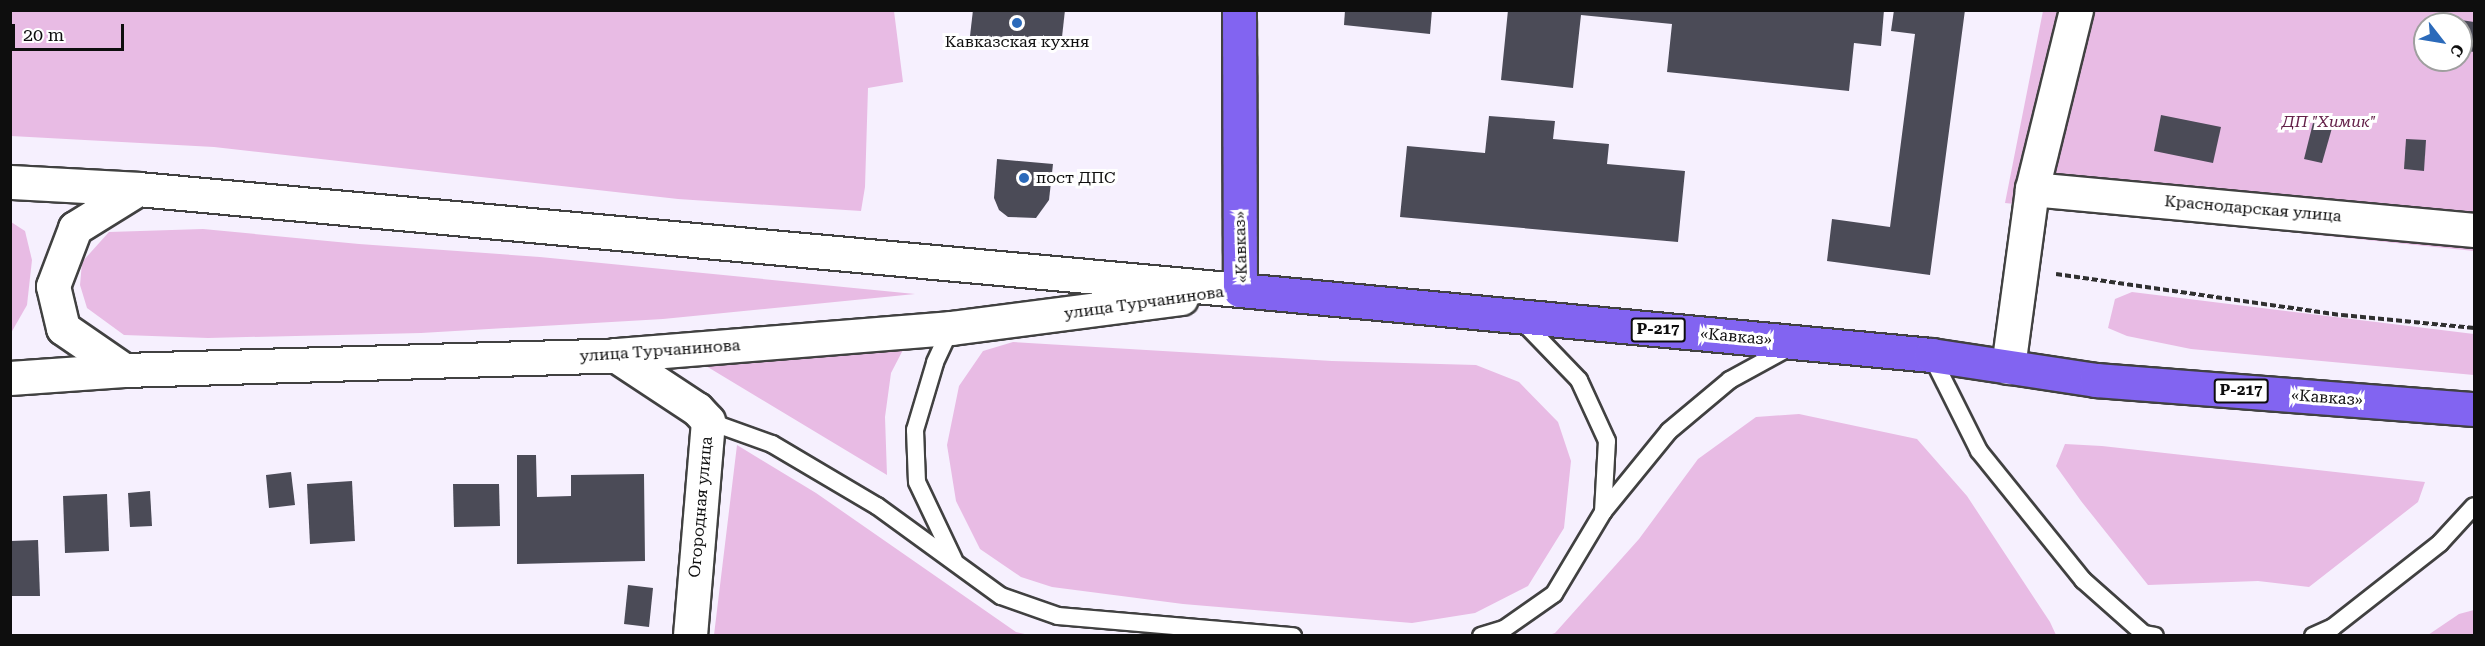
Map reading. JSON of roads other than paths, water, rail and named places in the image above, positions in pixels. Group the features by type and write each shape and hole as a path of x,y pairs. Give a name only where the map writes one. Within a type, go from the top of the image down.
{"highway":[{"name":"«Кавказ»","path":"1239,10 1240,290 1931,356 2096,380 2475,409"}],"street":[{"path":"2008,367 2032,189 2076,10"},
{"name":"улица Турчанинова","path":"10,182 138,189 1240,290"},
{"path":"124,370 63,328 53,286 75,228 138,189"},
{"name":"Краснодарская улица","path":"2032,189 2475,230"},
{"name":"улица Турчанинова","path":"10,378 124,370 615,355 951,328 1240,290"},
{"name":"Огородная улица","path":"615,355 698,409 708,421 690,636"}],"lane":[{"path":"1518,316 1579,380 1607,441 1603,512"},
{"path":"951,328 935,363 915,430 917,482 956,564"},
{"path":"1481,636 1504,629 1554,594 1603,512 1669,431 1730,380 1798,343"},
{"path":"1931,356 1979,451 2083,580 2144,634 2155,636"},
{"path":"708,421 772,444 877,506 1001,596 1058,616 1293,636"},
{"path":"2313,636 2333,627 2440,543 2475,506"}],"place":[{"name":"Кавказская кухня","path":"1017,23"},
{"name":"пост ДПС","path":"1024,178"}],"park label":[{"name":"ДП \"Химик\"","path":"2329,122"}]}
